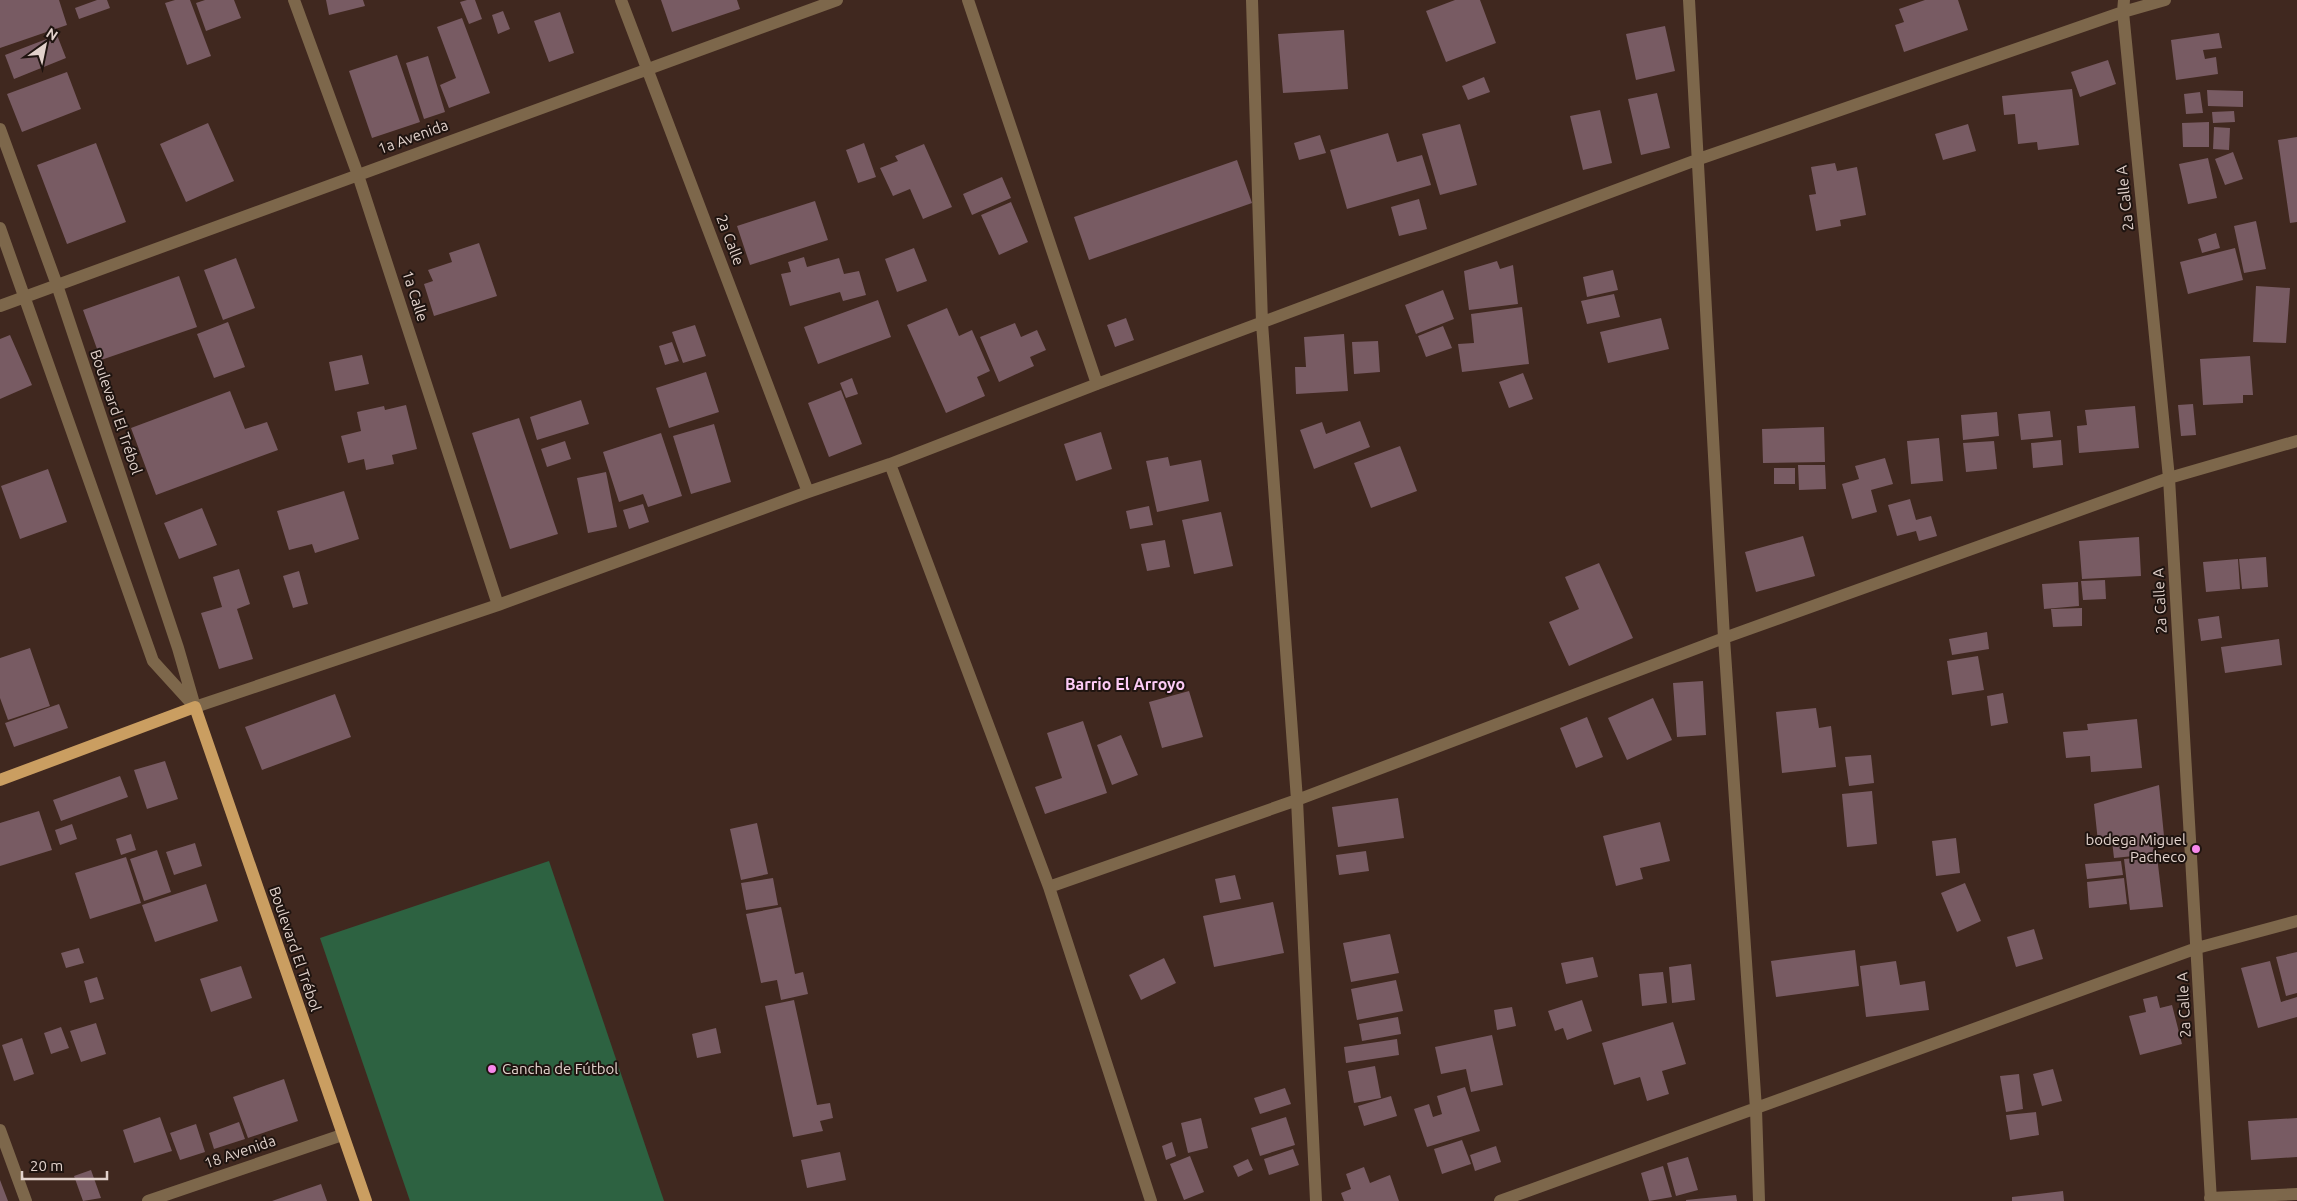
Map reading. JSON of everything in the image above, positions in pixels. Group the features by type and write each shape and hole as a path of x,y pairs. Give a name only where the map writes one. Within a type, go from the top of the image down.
{"main road":[{"path":"0,780 194,707"},
{"name":"Boulevard El Trébol","path":"194,707 366,1201"}],"street":[{"name":"1a Calle","path":"294,0 358,175 498,605"},
{"name":"2a Calle","path":"621,0 808,492"},
{"name":"1a Avenida","path":"0,306 838,0"},
{"path":"968,0 1097,384"},
{"path":"1252,0 1262,322 1297,800 1316,1201"},
{"path":"1689,0 1724,638 1756,1109 1759,1201"},
{"path":"194,707 498,605 890,464 1097,384 1699,159 2124,6 2165,0"},
{"name":"2a Calle A","path":"2124,6 2169,478 2211,1200"},
{"name":"Boulevard El Trébol","path":"0,129 57,285 178,648 194,707"},
{"name":"Boulevard El Trébol","path":"0,228 153,661 194,707"},
{"path":"1049,887 1297,800 1724,638 2169,478 2297,440"},
{"path":"890,464 1049,887 1151,1201"},
{"path":"1500,1201 2197,948 2297,921"},
{"path":"0,1130 26,1201"},
{"name":"18 Avenida","path":"148,1201 342,1134"},
{"path":"2211,1200 2297,1194"}],"green space":[{"name":"Cancha de Fútbol","path":"549,861 664,1201 410,1201 320,938"}],"building":[{"path":"0,0 59,0 67,25 0,48"},
{"path":"97,0 107,0 110,8 79,19 75,8"},
{"path":"175,0 190,0 211,56 187,65 165,3"},
{"path":"205,0 234,0 241,18 206,31 196,3"},
{"path":"326,0 363,0 365,6 329,15"},
{"path":"475,0 482,19 469,24 460,2"},
{"path":"661,0 737,0 740,9 672,32"},
{"path":"1455,0 1480,0 1496,43 1446,62 1426,11"},
{"path":"1925,0 1958,0 1968,30 1904,52 1895,25 1904,22 1899,9"},
{"path":"503,11 510,29 498,34 492,15"},
{"path":"560,12 574,53 549,62 534,21"},
{"path":"462,18 490,93 449,108 440,85 456,78 437,27"},
{"path":"1665,26 1675,71 1636,80 1626,34"},
{"path":"1344,30 1348,89 1283,93 1278,34"},
{"path":"2219,33 2222,48 2203,50 2205,59 2216,57 2218,74 2176,80 2171,40"},
{"path":"57,35 66,58 14,79 5,55"},
{"path":"397,55 420,122 372,138 349,71"},
{"path":"428,56 445,112 424,119 406,63"},
{"path":"2108,60 2116,84 2080,97 2071,72"},
{"path":"67,72 81,109 22,132 7,94"},
{"path":"1484,77 1490,92 1468,100 1462,86"},
{"path":"2072,89 2079,145 2038,150 2037,142 2018,144 2015,114 2004,115 2002,96"},
{"path":"2207,90 2243,91 2243,107 2208,106"},
{"path":"2200,92 2203,113 2186,114 2184,94"},
{"path":"1657,93 1670,148 1641,155 1628,99"},
{"path":"1600,110 1612,163 1583,170 1570,116"},
{"path":"2234,111 2235,122 2213,123 2212,112"},
{"path":"2209,122 2209,147 2183,147 2182,123"},
{"path":"208,123 234,181 186,202 160,144"},
{"path":"1460,124 1477,185 1440,195 1422,134"},
{"path":"1968,124 1976,151 1943,160 1935,134"},
{"path":"2214,127 2230,128 2229,150 2213,149"},
{"path":"1388,133 1397,162 1422,155 1431,185 1347,209 1330,150"},
{"path":"1320,135 1326,153 1299,160 1294,143"},
{"path":"2297,137 2297,222 2290,223 2278,140"},
{"path":"96,143 126,222 67,244 37,165"},
{"path":"864,143 876,177 858,183 846,150"},
{"path":"924,144 952,207 923,219 910,189 893,196 880,168 898,161 895,156"},
{"path":"2233,152 2243,179 2225,185 2215,159"},
{"path":"2208,158 2217,198 2188,204 2179,164"},
{"path":"1237,160 1252,203 1089,260 1074,217"},
{"path":"1835,163 1837,171 1857,167 1866,215 1840,220 1841,226 1816,231 1809,195 1816,194 1811,167"},
{"path":"1002,177 1011,198 972,215 963,194"},
{"path":"1419,199 1427,229 1399,236 1391,207"},
{"path":"815,201 828,240 750,265 737,226"},
{"path":"1011,202 1028,242 999,255 981,215"},
{"path":"2256,221 2266,269 2244,273 2234,226"},
{"path":"2216,233 2220,248 2202,253 2198,239"},
{"path":"479,243 497,296 434,316 424,284 433,281 428,270 452,262 449,253"},
{"path":"914,248 927,281 897,292 885,259"},
{"path":"2235,248 2243,280 2188,294 2180,262"},
{"path":"804,257 807,267 839,258 844,274 859,271 866,295 843,301 840,292 790,306 781,274 791,272 788,262"},
{"path":"236,258 255,308 223,320 204,270"},
{"path":"1497,261 1500,269 1513,265 1518,304 1469,310 1464,271"},
{"path":"1613,270 1618,290 1587,297 1583,277"},
{"path":"179,276 197,327 101,360 83,310"},
{"path":"2256,286 2290,288 2286,343 2253,342"},
{"path":"1443,290 1454,319 1416,334 1405,305"},
{"path":"1614,294 1620,317 1587,324 1581,301"},
{"path":"878,300 891,337 818,364 804,327"},
{"path":"1522,307 1529,364 1462,372 1458,344 1474,343 1471,314"},
{"path":"947,308 959,336 972,330 990,371 977,377 985,396 946,413 907,325"},
{"path":"1126,318 1134,340 1115,347 1107,325"},
{"path":"1661,318 1669,349 1608,363 1600,332"},
{"path":"228,322 245,367 214,378 197,334"},
{"path":"1015,323 1021,337 1037,330 1046,350 1030,357 1034,366 999,382 980,337"},
{"path":"695,325 706,356 683,363 672,332"},
{"path":"1443,326 1452,348 1426,357 1418,336"},
{"path":"1344,334 1348,391 1296,394 1295,367 1306,367 1304,337"},
{"path":"10,335 32,385 0,399 0,339"},
{"path":"1378,341 1380,372 1354,374 1352,342"},
{"path":"672,342 679,361 665,365 659,346"},
{"path":"362,355 369,384 335,391 329,362"},
{"path":"2250,356 2253,395 2243,395 2243,403 2203,405 2200,359"},
{"path":"706,372 719,412 669,428 656,388"},
{"path":"1523,373 1533,399 1509,408 1499,382"},
{"path":"852,378 858,394 846,398 840,383"},
{"path":"841,390 862,444 829,457 808,403"},
{"path":"230,391 245,429 267,422 278,450 156,495 131,428"},
{"path":"581,400 589,424 537,440 530,417"},
{"path":"2193,404 2196,435 2181,436 2178,405"},
{"path":"406,405 417,449 392,455 394,464 366,470 364,459 348,463 341,436 361,431 357,412 384,406 385,410"},
{"path":"2135,406 2139,448 2079,453 2077,426 2087,425 2085,410"},
{"path":"2050,411 2053,437 2021,440 2018,414"},
{"path":"1997,412 1999,436 1963,440 1961,415"},
{"path":"519,418 558,534 510,549 472,433"},
{"path":"1360,421 1370,447 1314,469 1300,430 1322,422 1326,434"},
{"path":"714,424 731,482 691,494 673,436"},
{"path":"1824,427 1825,462 1763,463 1762,429"},
{"path":"1101,432 1112,469 1076,481 1064,444"},
{"path":"661,433 682,496 648,507 643,494 619,502 603,452"},
{"path":"1939,438 1943,481 1911,484 1907,441"},
{"path":"2061,440 2063,465 2033,468 2031,443"},
{"path":"565,441 571,459 547,467 541,449"},
{"path":"1994,441 1997,469 1966,472 1963,443"},
{"path":"1400,446 1417,491 1371,508 1354,463"},
{"path":"1168,457 1170,466 1201,460 1209,501 1157,512 1146,461"},
{"path":"1885,458 1893,484 1871,490 1877,512 1852,519 1842,484 1859,479 1855,466"},
{"path":"1798,465 1825,465 1826,489 1799,490"},
{"path":"1774,468 1795,468 1795,484 1774,484"},
{"path":"48,469 67,522 20,539 1,486"},
{"path":"606,472 617,527 588,533 577,478"},
{"path":"344,491 359,539 315,553 312,544 289,550 277,511"},
{"path":"1910,499 1916,520 1931,516 1937,536 1919,541 1916,531 1897,536 1888,505"},
{"path":"643,504 649,522 629,529 623,510"},
{"path":"1149,506 1153,525 1130,529 1126,511"},
{"path":"202,508 217,545 179,559 164,523"},
{"path":"1221,512 1233,566 1194,574 1182,520"},
{"path":"1803,536 1815,576 1756,592 1745,552"},
{"path":"2139,537 2141,576 2082,579 2079,541"},
{"path":"1165,540 1170,567 1147,571 1141,544"},
{"path":"2266,557 2268,587 2242,589 2239,559"},
{"path":"2238,559 2240,589 2206,592 2203,562"},
{"path":"1599,563 1633,638 1569,666 1549,622 1579,609 1565,577"},
{"path":"239,569 250,604 237,609 253,659 219,669 201,613 222,607 213,577"},
{"path":"299,571 308,604 293,608 283,576"},
{"path":"2105,580 2106,599 2083,600 2081,581"},
{"path":"2078,582 2079,606 2044,609 2042,584"},
{"path":"2082,608 2082,626 2053,627 2051,609"},
{"path":"2219,616 2222,638 2201,641 2198,619"},
{"path":"1987,632 1989,649 1952,655 1949,639"},
{"path":"2279,639 2282,665 2225,673 2221,647"},
{"path":"30,648 50,706 8,720 0,698 0,658"},
{"path":"1978,656 1984,690 1952,695 1947,661"},
{"path":"1703,681 1706,735 1677,737 1673,683"},
{"path":"1189,691 1203,737 1162,748 1149,702"},
{"path":"2003,693 2008,723 1991,726 1987,696"},
{"path":"335,694 351,737 262,770 245,727"},
{"path":"1653,698 1672,740 1627,760 1608,718"},
{"path":"59,704 68,728 14,747 5,723"},
{"path":"1816,708 1819,728 1831,726 1836,767 1782,773 1776,712"},
{"path":"1587,717 1603,757 1576,768 1560,728"},
{"path":"2137,719 2142,768 2091,772 2090,756 2066,758 2063,732 2088,730 2087,724"},
{"path":"1083,721 1107,793 1045,814 1035,787 1062,778 1047,733"},
{"path":"1121,735 1138,775 1112,785 1097,745"},
{"path":"1871,755 1874,783 1849,786 1845,757"},
{"path":"165,761 178,799 147,809 134,770"},
{"path":"120,776 128,797 61,821 53,800"},
{"path":"2159,785 2164,836 2152,837 2154,854 2114,858 2112,841 2098,842 2094,804"},
{"path":"1872,791 1877,844 1847,847 1842,794"},
{"path":"1398,798 1404,838 1338,847 1332,807"},
{"path":"39,811 52,850 0,866 0,823"},
{"path":"1660,822 1670,861 1640,868 1643,879 1616,886 1603,836"},
{"path":"757,823 768,874 741,880 730,829"},
{"path":"72,824 77,839 60,845 55,830"},
{"path":"131,834 136,850 121,855 116,839"},
{"path":"1956,838 1960,873 1936,876 1932,841"},
{"path":"195,843 202,866 174,875 166,852"},
{"path":"157,850 171,892 144,901 130,859"},
{"path":"1366,851 1369,871 1339,875 1336,855"},
{"path":"2157,856 2163,907 2130,910 2124,859"},
{"path":"126,857 141,903 90,919 75,873"},
{"path":"2121,861 2123,875 2087,879 2085,864"},
{"path":"1235,875 1241,899 1220,903 1215,879"},
{"path":"773,878 778,905 746,910 741,883"},
{"path":"2124,878 2127,904 2089,908 2087,882"},
{"path":"1965,883 1981,921 1957,932 1941,893"},
{"path":"206,884 218,921 155,942 142,905"},
{"path":"1273,902 1284,953 1214,967 1203,916"},
{"path":"781,907 795,974 803,972 808,994 781,1000 777,980 761,983 746,914"},
{"path":"2034,929 2043,959 2016,967 2007,937"},
{"path":"1390,934 1399,973 1351,982 1343,943"},
{"path":"79,948 84,963 66,968 61,953"},
{"path":"1855,950 1859,986 1776,997 1771,961"},
{"path":"2297,952 2297,993 2286,996 2276,957"},
{"path":"1593,957 1598,977 1566,984 1561,963"},
{"path":"1164,958 1176,983 1141,1000 1129,975"},
{"path":"1896,961 1900,985 1925,981 1929,1010 1866,1017 1860,966"},
{"path":"2270,961 2281,1002 2297,997 2297,1017 2258,1028 2241,968"},
{"path":"1691,964 1695,1000 1672,1003 1669,967"},
{"path":"241,966 252,998 211,1012 200,979"},
{"path":"1663,972 1667,1003 1642,1006 1639,974"},
{"path":"97,977 104,999 90,1003 84,981"},
{"path":"1396,980 1403,1011 1357,1020 1351,989"},
{"path":"2157,996 2160,1008 2172,1005 2182,1044 2140,1055 2129,1016 2146,1012 2143,999"},
{"path":"794,1000 817,1105 830,1103 833,1118 820,1121 823,1131 793,1137 765,1006"},
{"path":"1582,1000 1592,1031 1567,1040 1563,1028 1555,1031 1548,1011"},
{"path":"1512,1007 1516,1026 1497,1030 1494,1010"},
{"path":"1398,1017 1401,1034 1362,1041 1359,1024"},
{"path":"1673,1022 1686,1064 1662,1071 1669,1094 1647,1101 1640,1077 1614,1085 1602,1043"},
{"path":"96,1023 106,1054 81,1062 70,1031"},
{"path":"61,1027 69,1048 51,1054 44,1033"},
{"path":"716,1028 721,1053 697,1058 692,1034"},
{"path":"1492,1035 1503,1085 1471,1092 1466,1069 1441,1074 1435,1047"},
{"path":"22,1038 34,1074 14,1081 2,1045"},
{"path":"1397,1039 1399,1055 1346,1063 1344,1047"},
{"path":"1375,1066 1381,1098 1354,1103 1348,1071"},
{"path":"2053,1069 2062,1101 2042,1106 2033,1074"},
{"path":"2019,1074 2023,1109 2006,1112 2000,1076"},
{"path":"284,1079 298,1121 248,1138 233,1097"},
{"path":"1465,1087 1480,1131 1427,1147 1414,1109 1429,1104 1433,1117 1442,1114 1437,1096"},
{"path":"1285,1088 1291,1104 1260,1114 1254,1098"},
{"path":"1391,1096 1397,1116 1364,1126 1358,1106"},
{"path":"2036,1112 2039,1135 2010,1140 2006,1115"},
{"path":"160,1117 172,1151 134,1163 123,1130"},
{"path":"1286,1117 1295,1145 1260,1156 1251,1128"},
{"path":"1201,1118 1208,1148 1188,1153 1181,1123"},
{"path":"2297,1118 2297,1157 2251,1160 2248,1121"},
{"path":"239,1122 245,1139 214,1149 209,1133"},
{"path":"196,1124 205,1152 180,1160 170,1133"},
{"path":"1462,1140 1471,1164 1442,1174 1434,1149"},
{"path":"1172,1142 1176,1156 1166,1160 1162,1146"},
{"path":"1496,1146 1501,1162 1475,1171 1470,1155"},
{"path":"1293,1149 1299,1165 1269,1175 1264,1159"},
{"path":"840,1152 846,1180 807,1188 801,1160"},
{"path":"1190,1156 1204,1192 1184,1200 1170,1164"},
{"path":"1688,1157 1698,1190 1676,1196 1667,1163"},
{"path":"1248,1159 1253,1170 1238,1177 1233,1166"},
{"path":"1663,1166 1672,1197 1649,1201 1641,1173"},
{"path":"1364,1167 1370,1183 1390,1175 1399,1201 1344,1201 1341,1193 1351,1189 1346,1174"},
{"path":"91,1170 101,1198 83,1201 74,1176"},
{"path":"0,1180 8,1201 0,1201"},
{"path":"321,1184 327,1201 272,1201"},
{"path":"2063,1191 2064,1201 2012,1201 2012,1197"},
{"path":"1736,1195 1737,1201 1686,1201 1686,1200"}],"place":[{"name":"bodega Miguel Pacheco","path":"2196,849"},
{"name":"Cancha de Fútbol","path":"492,1069"}],"district":[{"name":"Barrio El Arroyo","path":"1125,684"}]}
